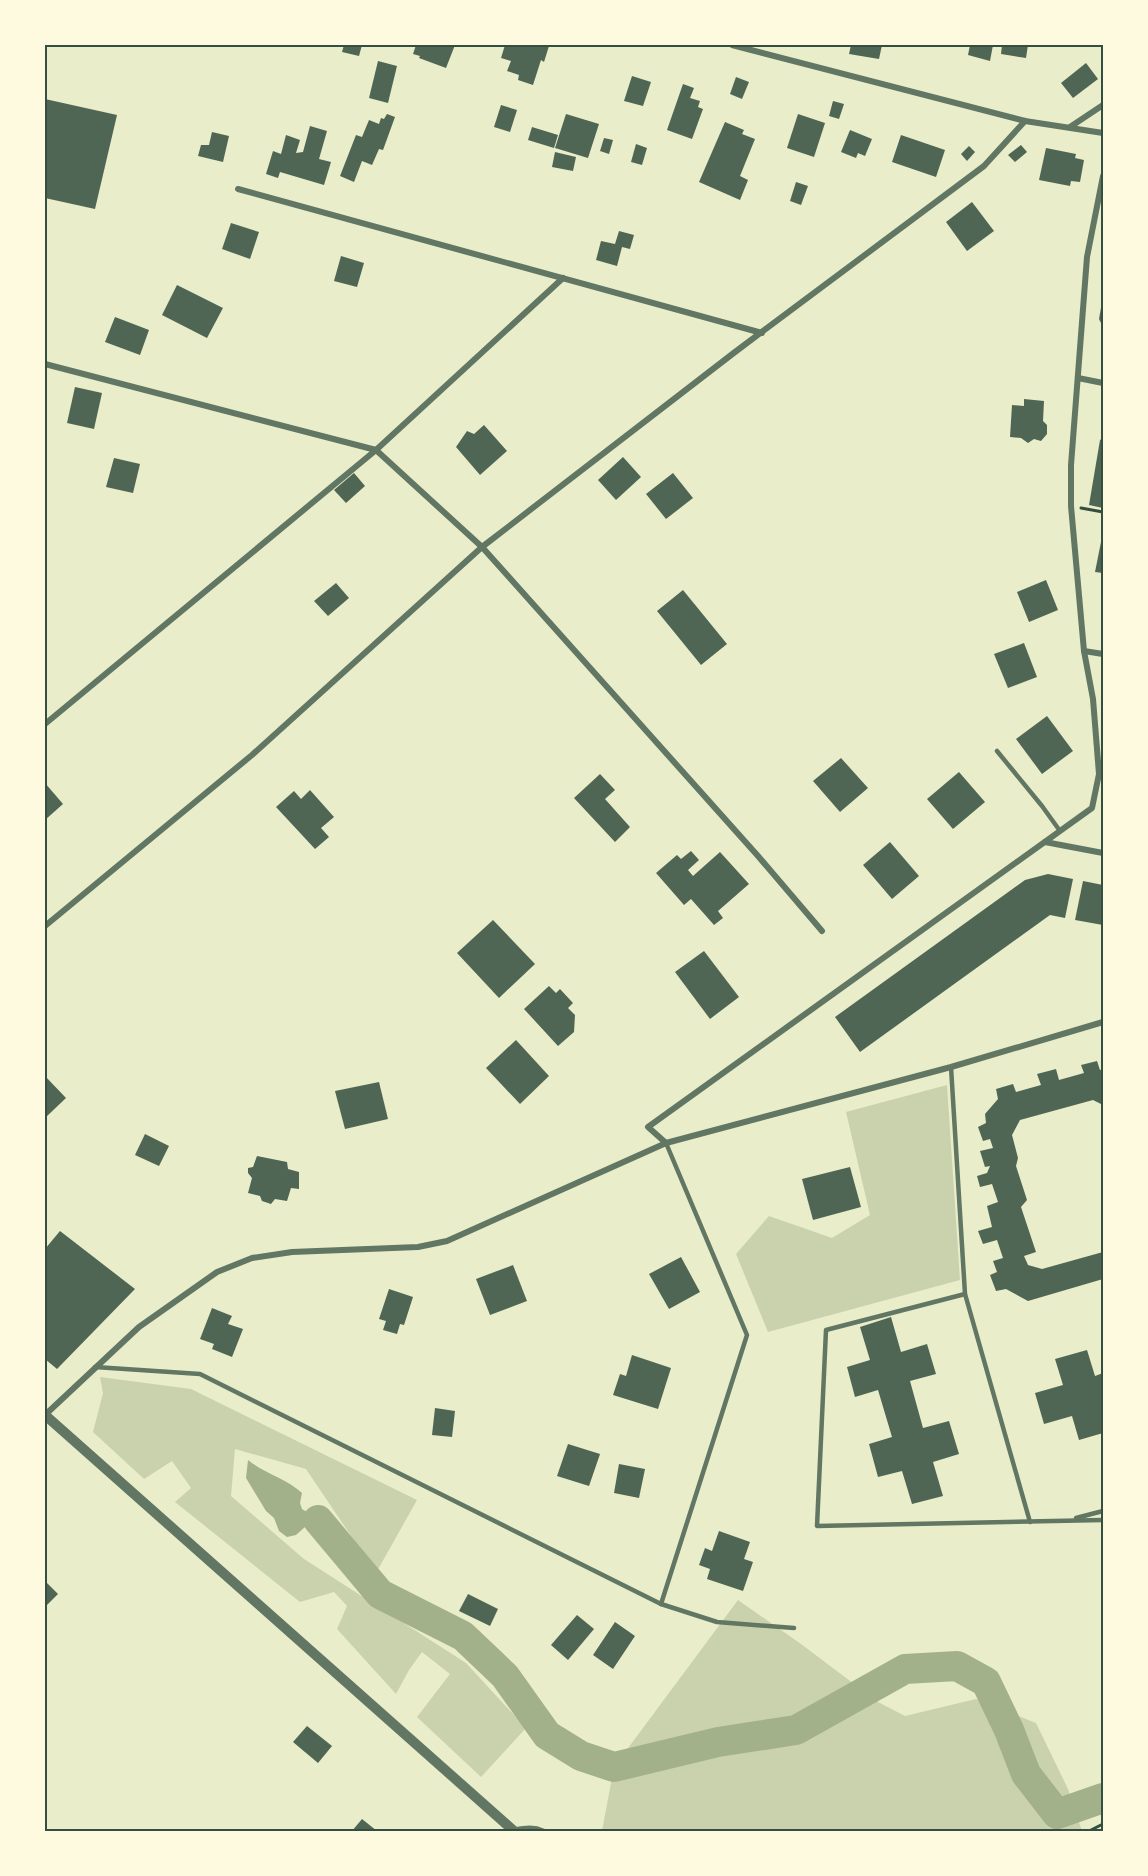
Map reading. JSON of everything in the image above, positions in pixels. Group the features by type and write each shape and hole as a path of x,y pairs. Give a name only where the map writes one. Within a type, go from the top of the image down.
{"street":[{"path":"732,45 1025,121 1103,133"},
{"path":"1070,128 1103,105"},
{"path":"45,926 252,755 482,547 984,166 1025,121"},
{"path":"666,1143 648,1127 1092,808 1099,774 1093,699 1084,651 1071,506 1087,257 1103,176"},
{"path":"238,189 762,333"},
{"path":"45,724 376,450 563,278"},
{"path":"45,364 376,450 482,547 758,856 822,931"},
{"path":"1078,378 1103,383"},
{"path":"1084,651 1103,654"},
{"path":"1045,842 1103,853"},
{"path":"514,1831 45,1415 139,1327 217,1272 252,1258 292,1251 418,1247 447,1241 666,1143 951,1067 1103,1022"}],"lane":[{"path":"997,751 1060,831"},
{"path":"951,1067 964,1294 1030,1522"},
{"path":"661,1604 747,1335 666,1143"},
{"path":"964,1294 826,1330 817,1526 1103,1520"},
{"path":"95,1367 200,1374 661,1604 717,1622 794,1628"},
{"path":"1068,1521 1103,1511"},
{"path":"514,1831 536,1828 544,1831"}],"path":[{"path":"1071,506 1103,512"},
{"path":"1089,1831 1103,1824"}],"shaded area":[{"path":"947,1085 960,1280 768,1332 736,1254 769,1216 832,1238 870,1215 846,1112"},
{"path":"100,1377 191,1389 417,1500 376,1573 306,1469 235,1449 231,1496 304,1559 466,1663 526,1728 481,1777 417,1717 450,1674 422,1652 396,1694 337,1629 347,1606 334,1592 300,1602 175,1502 191,1488 172,1461 144,1479 93,1432 103,1393"},
{"path":"248,1460 302,1493 300,1503 302,1509 318,1521 316,1534 305,1527 296,1535 287,1537 279,1531 274,1518 266,1511 246,1478"},
{"path":"738,1600 878,1702 905,1716 976,1699 1036,1723 1068,1789 1082,1831 602,1831 614,1767"}],"building":[{"path":"344,45 362,45 359,56 342,52"},
{"path":"416,45 455,45 446,68 413,54"},
{"path":"505,45 549,46 544,62 541,60 533,85 518,80 519,75 507,71 511,61 501,58"},
{"path":"851,45 882,45 879,59 849,54"},
{"path":"970,45 993,45 990,61 968,55"},
{"path":"1002,45 1028,45 1026,58 1001,54"},
{"path":"378,61 397,66 388,103 369,98"},
{"path":"1086,63 1098,79 1073,98 1061,83"},
{"path":"632,76 651,82 643,106 624,101"},
{"path":"736,77 749,82 742,99 730,94"},
{"path":"683,84 694,88 690,98 700,101 698,107 703,109 692,139 667,130"},
{"path":"45,99 117,115 95,209 45,198"},
{"path":"833,101 844,104 839,119 829,116"},
{"path":"501,105 517,110 510,132 494,127"},
{"path":"387,114 395,117 383,150 379,149 372,165 362,161 354,182 340,176 356,135 362,137 369,120 379,124 381,118 384,119"},
{"path":"566,114 599,124 588,158 555,148"},
{"path":"798,114 825,123 814,157 787,148"},
{"path":"725,122 744,130 742,134 755,139 740,176 748,180 740,200 699,182"},
{"path":"310,126 327,131 319,159 331,162 324,185 280,172 278,178 266,174 273,151 281,154 286,135 300,140 296,153 303,152"},
{"path":"532,127 558,135 554,148 528,140"},
{"path":"850,130 872,139 865,156 858,153 856,158 841,152"},
{"path":"212,132 229,136 223,162 198,156 201,145 209,145"},
{"path":"901,135 945,150 936,177 892,162"},
{"path":"604,138 613,140 609,154 600,151"},
{"path":"636,144 647,148 642,165 631,162"},
{"path":"1021,145 1027,152 1015,162 1008,155"},
{"path":"969,146 975,152 967,161 961,154"},
{"path":"1046,148 1076,154 1075,158 1084,160 1080,182 1071,181 1070,186 1039,180"},
{"path":"555,152 576,157 573,171 552,167"},
{"path":"796,182 808,186 801,205 790,201"},
{"path":"972,202 994,231 967,251 946,222"},
{"path":"231,223 259,232 250,259 222,249"},
{"path":"619,231 634,235 630,249 622,247 617,266 596,260 601,241 615,244"},
{"path":"341,256 364,263 357,287 334,281"},
{"path":"177,285 223,308 207,338 162,315"},
{"path":"1103,302 1103,327 1099,319"},
{"path":"115,317 149,330 140,355 105,342"},
{"path":"75,387 102,393 94,429 67,423"},
{"path":"1024,399 1044,401 1043,421 1047,425 1047,434 1041,441 1034,439 1028,443 1021,438 1010,437 1012,405 1024,406"},
{"path":"484,425 507,451 480,475 456,447 467,431 474,434"},
{"path":"1103,438 1103,508 1089,505 1100,440"},
{"path":"623,457 641,477 616,500 598,480"},
{"path":"114,458 140,464 133,493 106,487"},
{"path":"354,473 365,486 346,503 334,490"},
{"path":"673,473 693,498 666,519 646,494"},
{"path":"1103,537 1103,573 1095,572"},
{"path":"1046,580 1058,610 1029,622 1017,592"},
{"path":"336,583 349,598 328,616 314,601"},
{"path":"683,590 727,644 701,665 657,611"},
{"path":"1024,643 1037,677 1008,688 994,654"},
{"path":"1047,716 1073,751 1042,774 1016,739"},
{"path":"841,758 868,788 840,812 813,781"},
{"path":"959,772 985,802 953,829 927,799"},
{"path":"600,774 615,790 605,799 630,827 615,842 574,798"},
{"path":"45,783 63,804 45,820"},
{"path":"310,790 334,817 321,828 329,837 315,849 276,807 294,791 301,799"},
{"path":"890,842 919,876 892,899 863,865"},
{"path":"691,851 699,860 688,870 693,876 720,852 749,884 718,911 723,918 714,925 691,899 684,905 656,873 677,855 681,859"},
{"path":"1048,874 1073,879 1065,918 1050,915 860,1052 835,1017 1025,880"},
{"path":"1083,881 1103,885 1103,925 1075,920"},
{"path":"493,920 535,964 499,998 457,953"},
{"path":"704,951 739,997 710,1019 675,972"},
{"path":"549,986 556,993 560,989 573,1003 568,1008 575,1015 574,1032 558,1046 524,1009"},
{"path":"516,1040 549,1076 520,1104 486,1068"},
{"path":"1097,1061 1100,1070 1103,1069 1103,1105 1093,1100 1020,1120 1012,1135 1018,1158 1016,1166 1027,1200 1021,1207 1036,1252 1024,1256 1028,1265 1042,1269 1103,1252 1103,1279 1028,1301 1006,1289 996,1291 990,1275 997,1272 993,1261 1003,1258 997,1240 983,1244 978,1231 992,1227 987,1206 998,1202 992,1184 980,1187 977,1176 987,1173 990,1166 985,1167 980,1151 993,1148 990,1139 983,1141 978,1127 986,1123 985,1114 998,1099 996,1089 1013,1084 1016,1092 1041,1085 1037,1074 1056,1069 1059,1080 1084,1073 1081,1065"},
{"path":"45,1076 66,1098 45,1118"},
{"path":"379,1082 388,1119 345,1129 335,1091"},
{"path":"145,1134 169,1146 159,1166 135,1155"},
{"path":"257,1156 287,1162 288,1169 299,1172 299,1189 291,1188 287,1201 275,1199 271,1204 262,1201 260,1196 248,1193 252,1178 248,1173 248,1168 253,1167"},
{"path":"850,1167 861,1207 813,1220 802,1179"},
{"path":"60,1231 135,1289 57,1369 45,1359 45,1249"},
{"path":"681,1257 700,1292 669,1309 649,1274"},
{"path":"513,1265 527,1301 490,1315 476,1279"},
{"path":"389,1289 413,1297 404,1325 400,1324 397,1334 383,1330 386,1321 379,1319"},
{"path":"212,1308 232,1316 228,1324 243,1329 232,1357 212,1349 214,1344 200,1339"},
{"path":"891,1317 901,1352 927,1344 936,1374 910,1381 923,1428 949,1421 959,1454 933,1462 943,1496 912,1504 902,1471 878,1477 869,1444 892,1437 878,1390 855,1397 847,1367 870,1360 860,1327"},
{"path":"1087,1350 1095,1376 1103,1373 1103,1433 1079,1440 1072,1416 1044,1424 1035,1393 1063,1385 1055,1359"},
{"path":"632,1355 671,1368 658,1409 613,1395 620,1374 626,1376"},
{"path":"435,1408 455,1411 452,1437 432,1435"},
{"path":"568,1444 600,1454 589,1486 557,1476"},
{"path":"619,1464 645,1469 639,1498 614,1493"},
{"path":"719,1531 750,1542 744,1559 753,1562 743,1591 707,1579 710,1569 699,1565 705,1548 712,1551"},
{"path":"45,1581 58,1594 45,1607"},
{"path":"468,1594 498,1609 490,1626 459,1611"},
{"path":"577,1615 594,1629 568,1660 551,1645"},
{"path":"615,1622 635,1636 613,1669 593,1655"},
{"path":"307,1726 332,1746 318,1763 293,1742"},
{"path":"362,1819 377,1831 352,1831"}],"waterway":[{"path":"318,1520 380,1594 463,1636 505,1676 547,1735 581,1756 614,1767 718,1742 796,1730 905,1669 957,1666 986,1682 1009,1730 1026,1774 1057,1814 1103,1798"}]}
